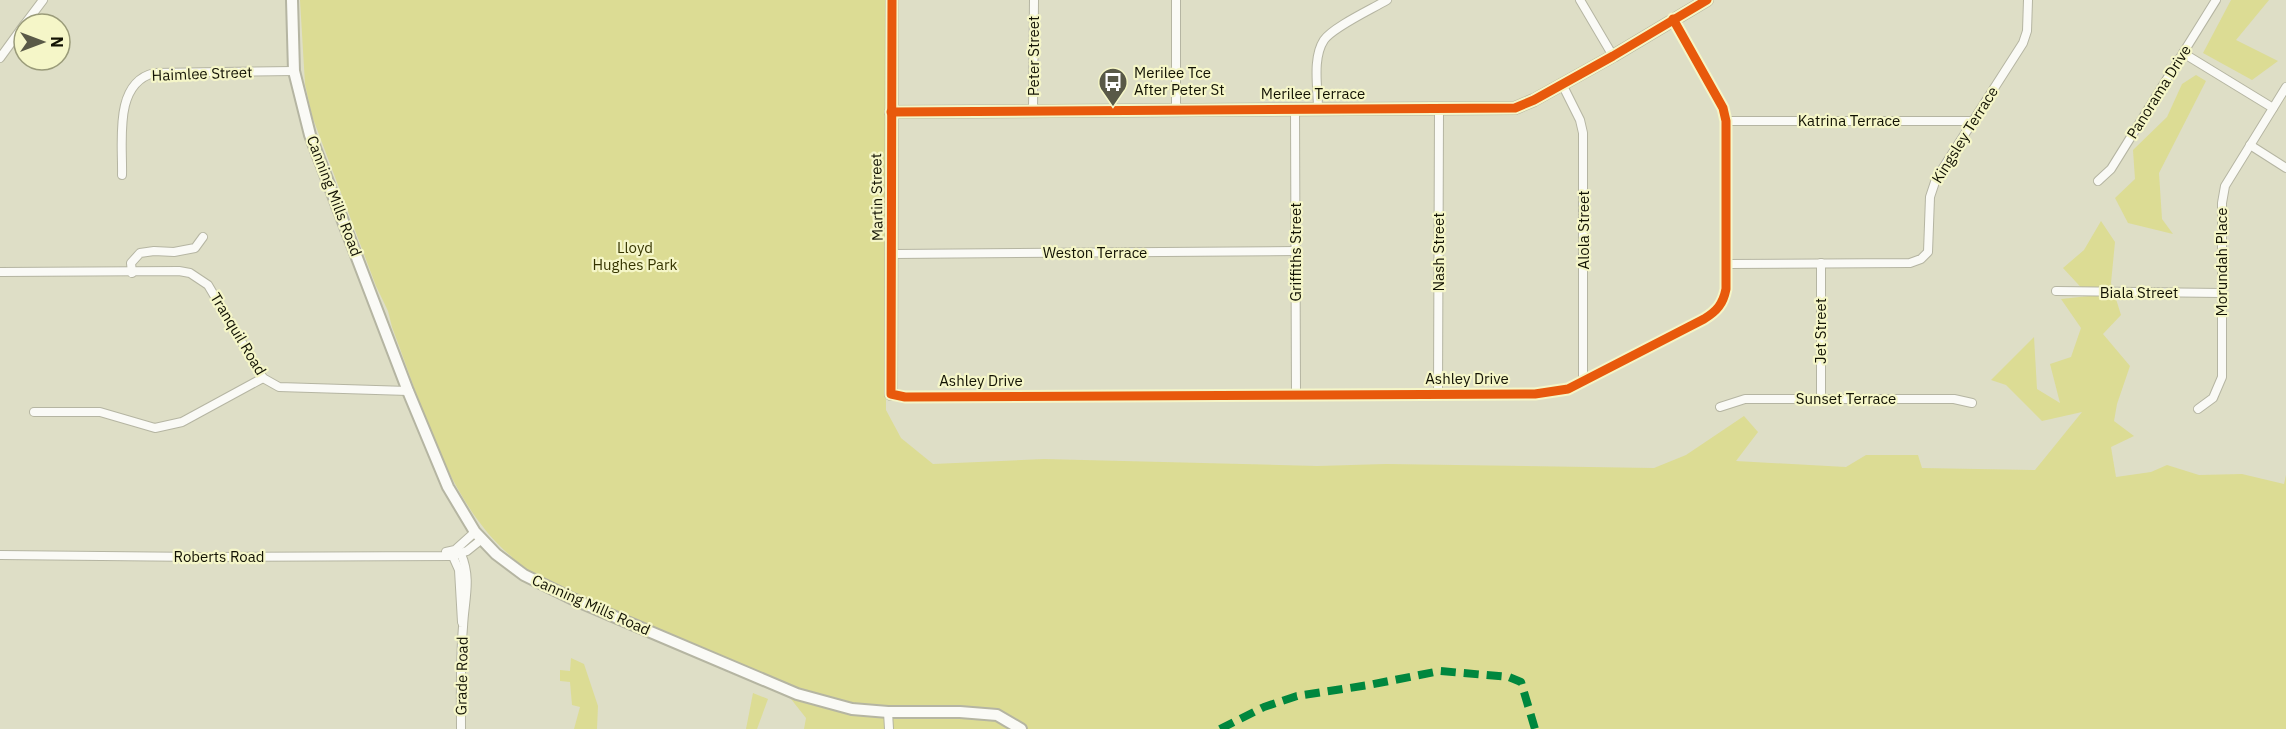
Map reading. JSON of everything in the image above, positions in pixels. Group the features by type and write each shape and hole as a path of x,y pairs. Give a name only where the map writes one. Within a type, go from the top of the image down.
{"street":[{"path":"34,12 43,0"},
{"name":"Canning Mills Road","path":"292,0 294,71 310,135 408,391 448,487 479,536 496,554 524,575 575,600 772,684 823,702 852,709 888,712 960,712 997,716 1021,729"},
{"name":"Martin Street","path":"891,0 893,254 891,394"},
{"name":"Peter Street","path":"1033,111 1034,0"},
{"path":"1176,0 1176,110"},
{"path":"1318,109 1318,59 1324,40 1335,30 1387,0"},
{"path":"1580,0 1613,56"},
{"name":"Merilee Terrace","path":"891,112 1515,108 1613,56 1707,0"},
{"name":"Kingsley Terrace","path":"1726,264 1910,263 1926,254 1929,248 1930,204 1933,186 1971,122 2023,43 2027,31 2028,0"},
{"name":"Panorama Drive","path":"2098,181 2111,169 2216,0"},
{"name":"Ashley Drive","path":"891,394 905,396 1438,395 1535,394 1568,389 1710,315 1724,300 1726,290 1726,122 1723,108 1674,19"},
{"path":"0,58 12,42"},
{"path":"2183,53 2272,108"},
{"name":"Haimlee Street","path":"123,175 126,104 133,86 146,75 166,72 294,71"},
{"name":"Alola Street","path":"1562,84 1580,120 1583,133 1582,381"},
{"name":"Morundah Place","path":"2198,409 2213,398 2222,377 2223,194 2228,180 2286,87"},
{"name":"Griffiths Street","path":"1295,109 1296,394"},
{"name":"Nash Street","path":"1438,395 1439,109"},
{"name":"Katrina Terrace","path":"1726,122 1971,122"},
{"path":"2250,146 2286,168"},
{"path":"132,273 131,263 140,253 174,252 195,248 203,237"},
{"name":"Weston Terrace","path":"893,254 1297,251"},
{"name":"Jet Street","path":"1821,263 1821,399"},
{"name":"Tranquil Road","path":"0,272 179,271 190,273 208,285 262,378 279,387 408,391"},
{"name":"Biala Street","path":"2056,291 2221,293"},
{"path":"34,412 100,412 155,428 182,422 262,378"},
{"name":"Sunset Terrace","path":"1720,407 1745,399 1954,399 1972,404"},
{"name":"Roberts Road","path":"0,555 203,557 439,555 455,553 455,550 479,536"},
{"name":"Grade Road","path":"455,553 468,579 463,624 461,729"},
{"path":"888,712 889,729"}],"green space":[{"name":"Lloyd Hughes Park","path":"300,0 886,0 886,410 901,438 933,464 1044,459 1317,466 1386,464 1654,468 1686,455 1744,416 1758,432 1736,461 1846,467 1866,455 1918,455 1922,468 2035,470 2082,412 2042,421 2006,385 1991,380 2034,337 2037,389 2060,403 2050,364 2071,357 2081,328 2061,299 2089,296 2063,268 2084,250 2101,221 2115,242 2111,283 2121,315 2103,334 2130,366 2117,404 2114,421 2134,436 2111,447 2116,477 2151,472 2167,465 2199,475 2242,474 2284,484 2286,475 2286,729 804,729 806,718 776,680 590,602 534,575 511,559 512,557 490,535 470,509 439,451 426,419 388,311 376,286 312,116 305,84"},
{"path":"2231,0 2269,0 2236,40 2278,61 2252,80 2203,53"},
{"path":"2196,75 2206,81 2159,173 2162,219 2173,234 2128,223 2115,198 2135,179 2133,150 2167,117 2182,84"},
{"path":"571,658 584,664 598,706 597,729 574,729 580,707 572,705 570,682 560,681 560,670 570,671"},
{"path":"753,693 768,699 757,729 746,729"}],"marked path":[{"path":"1220,729 1264,707 1297,696 1440,671 1509,677 1521,682 1535,729"}],"cycle path":[{"path":"892,0 891,394 905,397 1535,394 1568,389 1704,319 1719,307 1725,294 1726,121 1723,108 1673,19"},
{"path":"891,112 1515,108 1534,100 1613,56 1707,0"}],"place":[{"name":"Merilee Tce After Peter St","path":"1113,108"}]}
